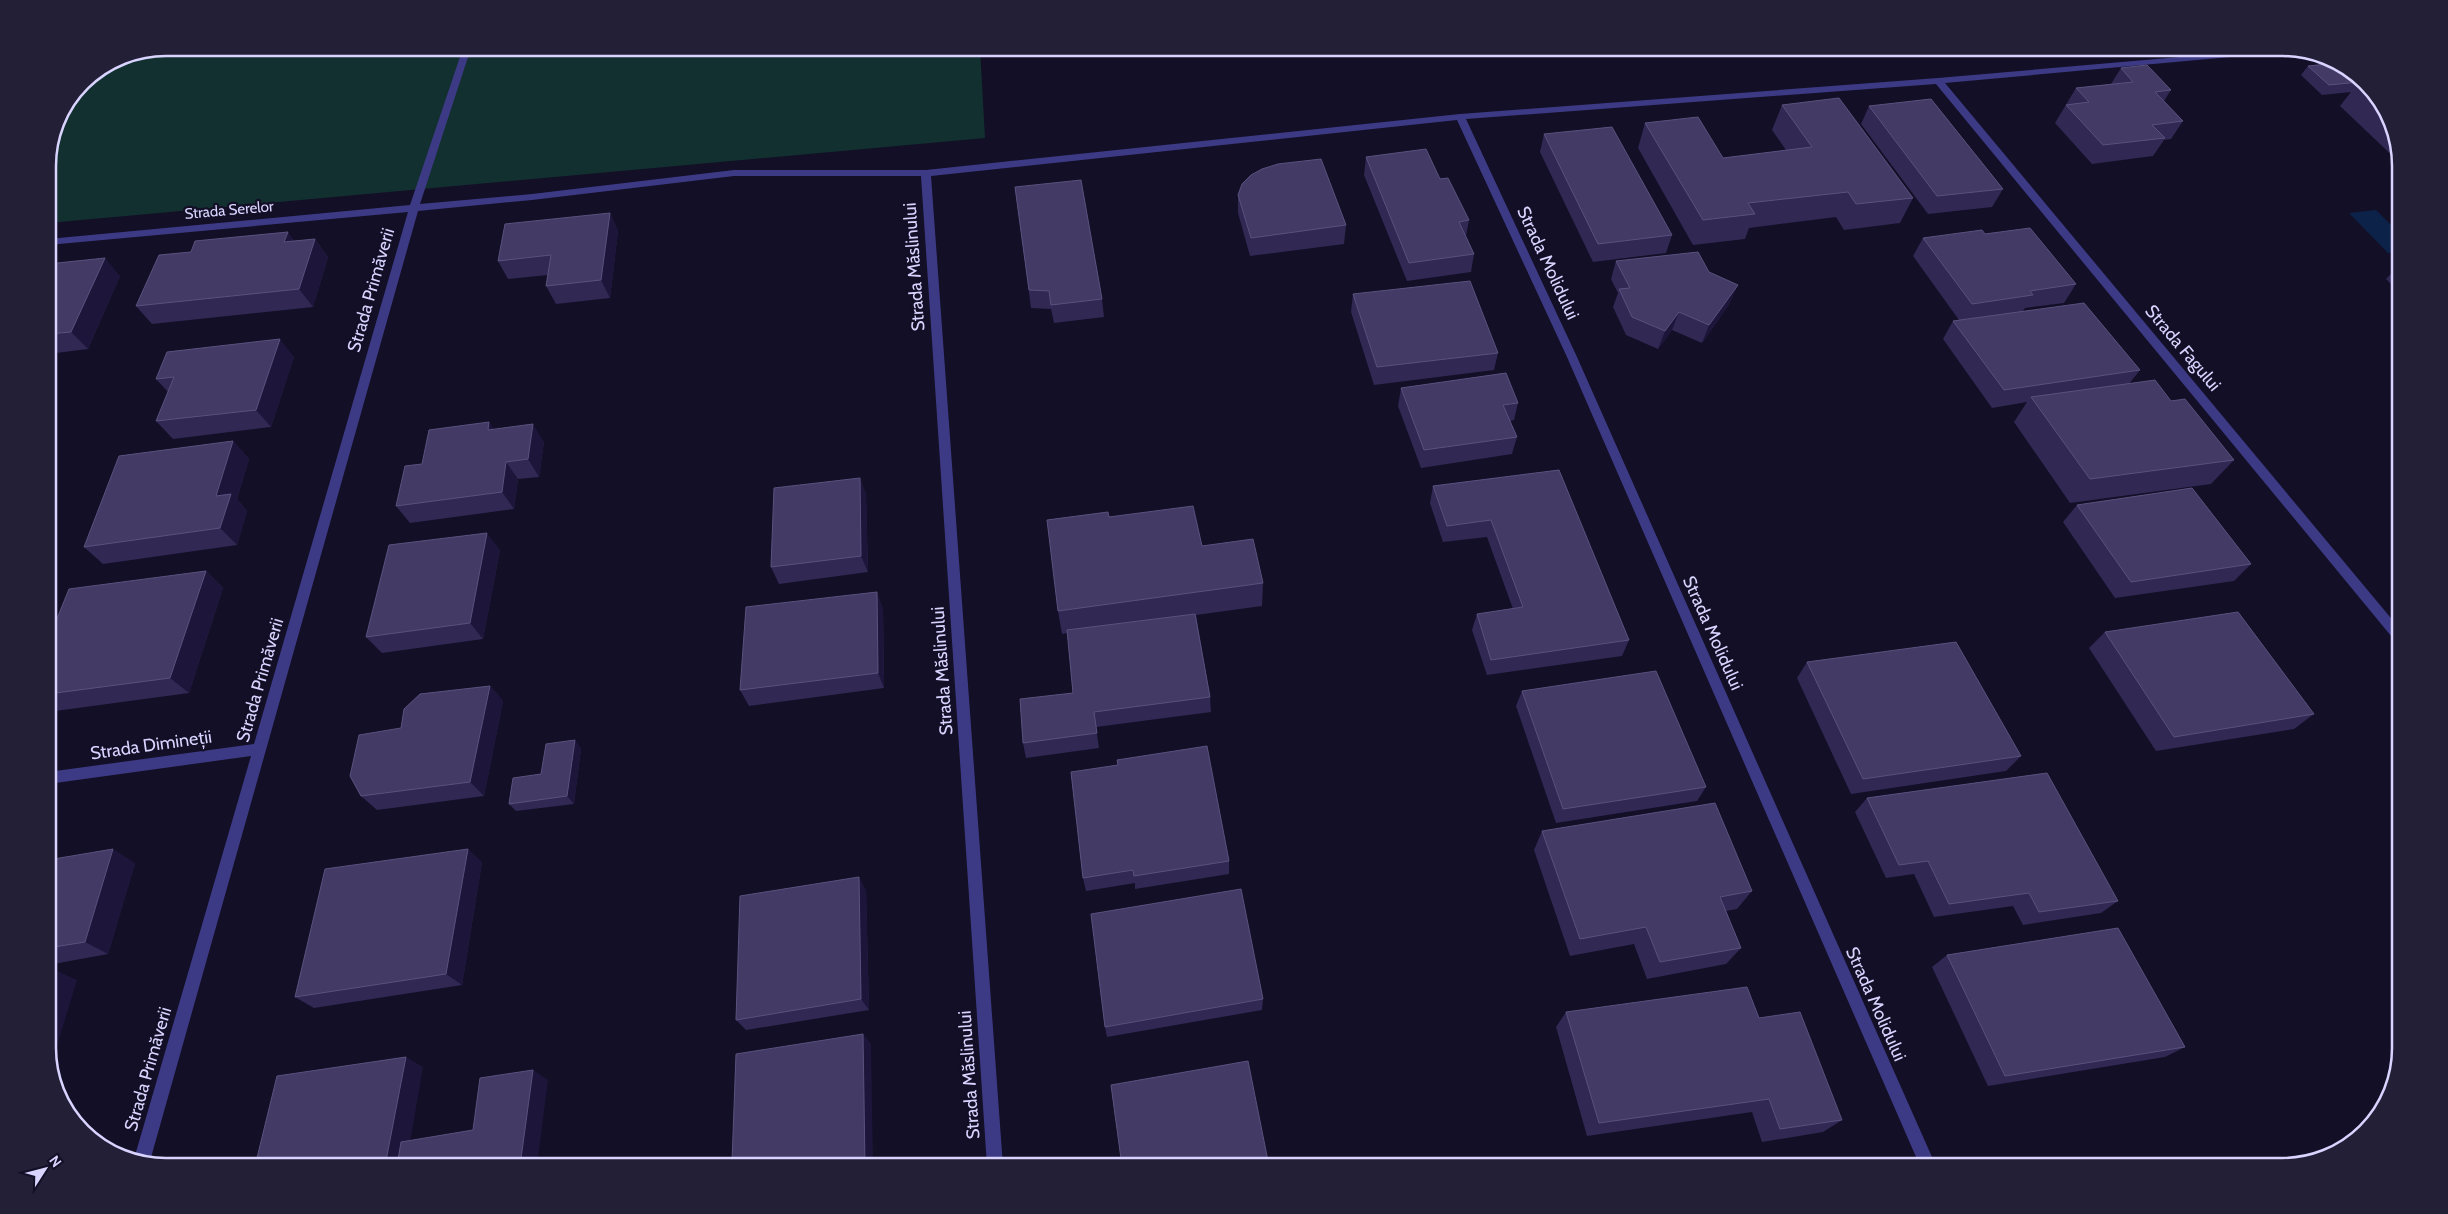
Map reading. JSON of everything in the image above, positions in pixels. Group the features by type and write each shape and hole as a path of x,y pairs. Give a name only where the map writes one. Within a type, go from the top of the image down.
{"street":[{"name":"Strada Primăverii","path":"144,1155 414,208 464,56"},
{"name":"Strada Serelor","path":"56,241 414,208 734,173 926,173 1460,117 1938,81 2223,56"},
{"name":"Strada Fagului","path":"1938,81 2392,628"},
{"name":"Strada Molidului","path":"1460,117 1572,357 1924,1158"},
{"name":"Strada Măslinului","path":"926,173 993,1158"},
{"name":"Strada Dimineții","path":"56,777 260,749"}],"green space":[{"path":"159,56 980,56 985,138 56,222 56,159 58,145 65,124 75,105 99,79 111,71 131,62"}],"water":[{"path":"2376,210 2392,226 2392,253 2388,253 2349,213"}],"building":[{"path":"2147,65 2171,90 2155,92 2183,121 2152,125 2165,138 2103,145 2066,105 2089,102 2076,88 2133,82 2121,68"},
{"path":"2322,65 2343,75 2352,83 2329,85 2308,66"},
{"path":"1839,98 1913,198 1856,204 1848,192 1748,203 1755,214 1703,220 1645,123 1698,117 1723,158 1812,147 1782,105"},
{"path":"1931,99 2003,189 1937,196 1869,106"},
{"path":"1612,127 1672,235 1598,244 1544,134"},
{"path":"1426,149 1440,179 1448,178 1469,220 1459,222 1474,254 1409,263 1366,157"},
{"path":"1321,159 1346,225 1251,238 1238,195 1242,184 1251,175 1262,169 1278,164"},
{"path":"1081,180 1102,299 1051,305 1049,291 1029,290 1015,187"},
{"path":"610,213 601,280 546,286 551,255 498,261 505,224"},
{"path":"2030,228 2076,284 2030,291 2033,295 1972,304 1923,238 1982,230 1985,234"},
{"path":"288,232 284,242 315,239 299,289 136,306 159,255 191,252 195,241"},
{"path":"1698,252 1709,272 1738,285 1709,325 1679,312 1665,331 1632,317 1619,289 1630,288 1616,261"},
{"path":"105,258 71,332 56,333 56,263"},
{"path":"1470,281 1498,353 1377,367 1353,294"},
{"path":"2084,303 2140,370 2004,390 1953,321"},
{"path":"280,339 256,410 156,421 174,377 156,379 167,352"},
{"path":"1506,373 1518,403 1503,405 1517,437 1424,450 1401,388"},
{"path":"2155,380 2171,401 2185,399 2234,460 2090,479 2031,397"},
{"path":"489,422 488,430 533,424 528,459 506,462 502,492 396,506 405,466 422,464 429,430"},
{"path":"233,441 216,496 231,494 220,528 84,547 119,456"},
{"path":"1559,470 1629,640 1491,660 1477,614 1523,607 1491,520 1447,526 1433,486"},
{"path":"860,478 861,556 771,567 774,488"},
{"path":"2192,488 2251,564 2131,582 2077,505"},
{"path":"1193,506 1202,546 1253,539 1263,583 1058,611 1047,520 1108,512 1109,517"},
{"path":"487,533 470,623 366,637 389,545"},
{"path":"206,571 170,678 56,693 56,621 69,589"},
{"path":"877,592 878,673 740,690 746,607"},
{"path":"2238,612 2314,714 2174,737 2105,632"},
{"path":"1195,614 1210,697 1094,712 1097,733 1023,743 1020,699 1073,693 1067,630"},
{"path":"1956,642 2021,756 1863,779 1807,662"},
{"path":"1656,671 1706,787 1563,809 1522,691"},
{"path":"490,686 470,782 361,796 350,776 359,735 401,728 404,709 420,694"},
{"path":"575,740 567,796 509,804 513,778 541,774 546,744"},
{"path":"1207,746 1229,861 1134,876 1133,870 1083,878 1071,772 1118,765 1117,760"},
{"path":"2047,773 2118,901 2039,912 2029,893 1949,904 1928,861 1899,865 1867,798"},
{"path":"1715,803 1752,891 1720,897 1741,948 1660,962 1646,927 1580,939 1542,831"},
{"path":"113,849 85,942 56,947 56,859"},
{"path":"468,849 446,974 295,997 325,869"},
{"path":"859,877 861,999 736,1020 740,896"},
{"path":"1241,889 1263,999 1105,1027 1091,914"},
{"path":"2118,928 2185,1047 2005,1076 1947,955"},
{"path":"1747,987 1759,1018 1800,1012 1842,1120 1780,1129 1769,1099 1599,1123 1566,1012"},
{"path":"863,1034 865,1158 732,1158 736,1054"},
{"path":"406,1057 387,1158 257,1158 277,1076"},
{"path":"1248,1061 1267,1158 1121,1158 1111,1085"},
{"path":"533,1070 521,1158 398,1158 401,1142 473,1130 480,1078"}]}
